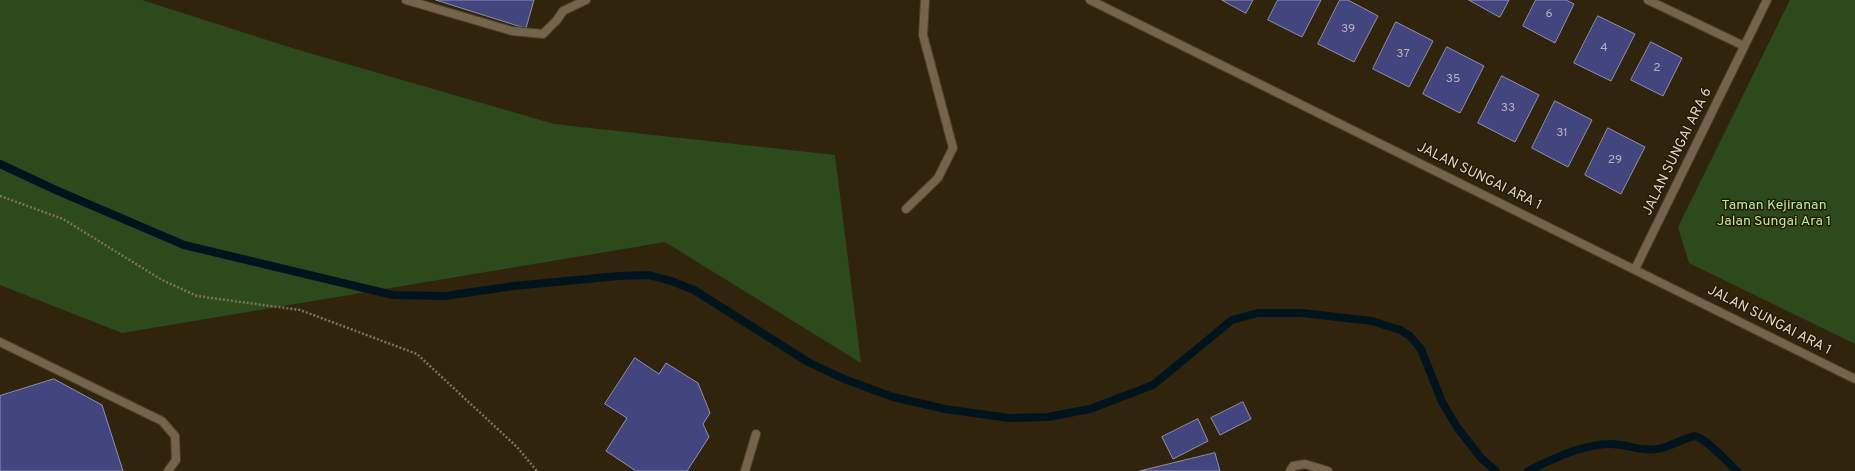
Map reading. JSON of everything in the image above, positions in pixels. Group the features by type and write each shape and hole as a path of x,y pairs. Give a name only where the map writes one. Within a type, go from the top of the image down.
{"street":[{"path":"406,0 512,31 543,34 557,20 563,11 586,0"},
{"path":"906,209 938,178 952,148 923,35 926,0"},
{"name":"JALAN SUNGAI ARA 1","path":"1090,0 1855,379"},
{"path":"1648,0 1744,46"},
{"name":"JALAN SUNGAI ARA 6","path":"1635,269 1767,0"},
{"path":"0,342 162,421 175,436 176,460 168,471"},
{"path":"745,471 756,434"},
{"path":"1290,471 1293,466 1304,464 1328,471"}],"path":[{"path":"0,196 63,219 162,280 198,296 300,310 417,354 517,447 537,471"}],"green space":[{"path":"0,0 142,0 292,48 554,124 835,155 861,363 665,242 122,333 0,285"},
{"name":"Taman Kejiranan Jalan Sungai Ara 1","path":"1790,0 1855,0 1855,344 1689,263 1678,227"}],"building":[{"path":"436,0 534,0 526,28"},
{"path":"1222,0 1253,0 1246,13"},
{"path":"1278,0 1321,0 1302,37 1268,20"},
{"path":"1340,0 1348,0 1378,16 1354,62 1318,44"},
{"path":"1469,0 1509,0 1500,17"},
{"path":"1536,0 1566,0 1574,4 1555,43 1523,26"},
{"path":"1598,16 1635,34 1611,81 1574,63"},
{"path":"1396,22 1433,41 1409,87 1373,69"},
{"path":"1651,42 1682,58 1663,96 1631,80"},
{"path":"1447,47 1484,66 1460,113 1423,94"},
{"path":"1502,76 1539,95 1515,142 1478,123"},
{"path":"1555,101 1592,120 1568,167 1532,148"},
{"path":"1608,128 1645,147 1621,194 1585,175"},
{"path":"635,358 659,374 666,363 698,383 710,413 703,424 709,437 687,471 636,471 606,451 627,418 605,404"},
{"path":"54,379 102,405 123,471 0,471 0,396"},
{"path":"1243,402 1251,419 1220,435 1211,418"},
{"path":"1198,419 1208,441 1173,459 1162,437"},
{"path":"1215,453 1220,471 1140,471"}],"waterway":[{"path":"0,164 58,191 184,245 393,295 445,296 514,286 618,276 649,275 671,281 694,290 808,362 844,379 893,397 945,409 1009,418 1048,417 1090,409 1153,385 1232,320 1258,313 1302,313 1372,321 1400,330 1410,336 1421,349 1442,402 1457,427 1481,458 1496,471"},
{"path":"1528,471 1579,449 1610,444 1642,449 1655,449 1666,447 1694,436 1704,440 1737,471"}]}
